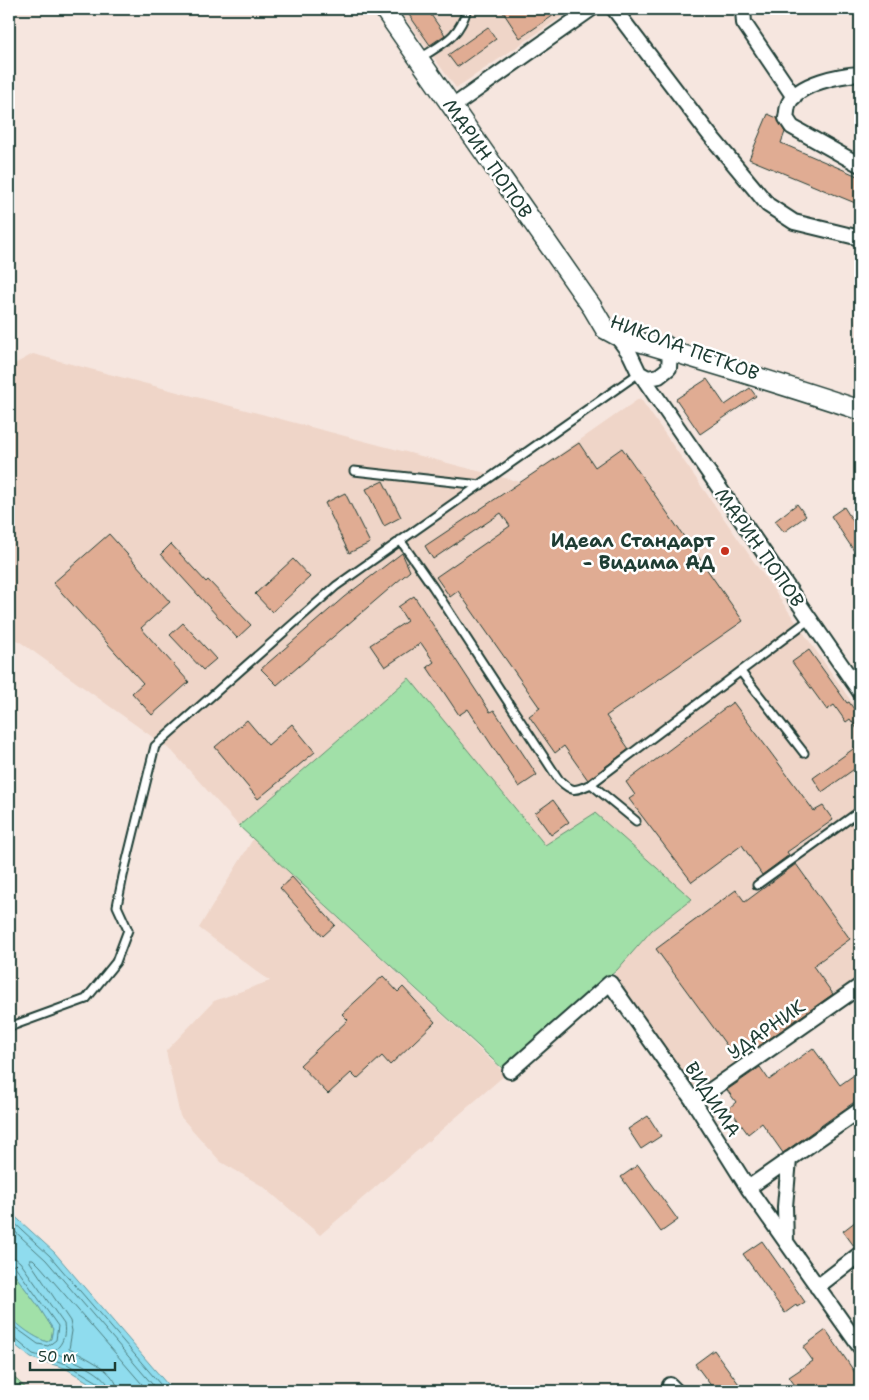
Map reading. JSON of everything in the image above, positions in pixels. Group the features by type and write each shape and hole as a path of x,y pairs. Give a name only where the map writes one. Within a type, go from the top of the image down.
{"main road":[{"name":"МАРИН ПОПОВ","path":"384,9 592,307"},
{"name":"НИКОЛА ПЕТКОВ","path":"592,307 605,329 616,335 720,357 777,382 860,410"},
{"name":"НИКОЛА ПЕТКОВ","path":"592,307 610,322 657,343"}],"street":[{"path":"452,107 591,9"},
{"path":"614,9 708,134 768,205 794,222 860,238"},
{"path":"742,9 744,23 794,97"},
{"path":"860,74 832,78 808,86 789,103 786,118 792,127 860,164"},
{"path":"616,335 623,343 640,375 653,378 669,368 671,362 657,343 632,359"},
{"path":"660,402 660,388 664,372"},
{"name":"МАРИН ПОПОВ","path":"640,375 860,692"},
{"name":"ВИДИМА","path":"510,1071 610,983 694,1102 748,1188 860,1346"},
{"name":"УДАРНИК","path":"694,1102 860,986"},
{"path":"748,1188 860,1110"},
{"path":"786,1242 785,1207 789,1159"},
{"path":"817,1287 860,1254"}],"lane":[{"path":"419,59 457,33 464,21 467,9"},
{"path":"9,1026 86,999 116,962 128,930 117,906 155,746 336,586 640,375"},
{"path":"354,471 481,485"},
{"path":"400,540 560,780 568,789 576,791 592,784 810,620"},
{"path":"741,672 804,753"},
{"path":"592,784 636,822"},
{"path":"757,885 860,811"}],"shaded area":[{"path":"398,9 573,9 456,88"},
{"path":"33,354 520,482 640,398 860,714 860,985 742,1065 687,1092 610,983 617,970 652,930 692,898 545,845 409,679 239,826 172,751 9,634 9,367"},
{"path":"253,839 506,1074 320,1235 264,1187 221,1162 180,1116 166,1051 214,1001 270,981 199,928"}],"green space":[{"path":"409,678 545,845 595,813 692,899 652,930 617,970 503,1069 239,826"},
{"path":"9,1267 53,1329 51,1339 47,1342 26,1331 9,1316"},
{"path":"9,1373 29,1391 9,1391"}],"water":[{"path":"9,1211 54,1252 173,1391 100,1391 65,1368 31,1358 9,1340 9,1316 26,1331 47,1342 51,1339 53,1329 9,1267"}],"building":[{"path":"405,9 427,9 445,35 430,45"},
{"path":"501,9 563,9 520,38"},
{"path":"488,27 496,39 457,67 448,55"},
{"path":"768,114 777,118 785,132 781,143 860,177 860,205 749,159"},
{"path":"707,379 725,405 750,388 756,396 700,434 676,399"},
{"path":"579,443 595,467 622,448 743,621 606,716 629,749 588,780 564,746 555,753 529,716 540,708 458,591 450,597 436,577 510,526 501,513 433,559 425,546"},
{"path":"383,481 401,517 384,526 366,489"},
{"path":"345,493 370,543 349,553 325,503"},
{"path":"797,504 806,516 784,532 775,521"},
{"path":"844,507 860,532 860,560 831,516"},
{"path":"109,534 170,602 141,628 189,682 152,715 132,693 143,683 53,583"},
{"path":"171,544 206,582 208,580 251,625 237,638 161,554"},
{"path":"402,553 410,571 277,685 261,669 344,597"},
{"path":"293,559 310,577 272,612 255,594"},
{"path":"414,596 490,712 494,710 537,775 519,787 468,709 459,715 427,667 434,662 421,643 385,667 370,645 407,621 398,607"},
{"path":"183,623 216,659 203,670 170,635"},
{"path":"809,650 860,718 860,733 850,719 846,722 834,705 827,710 792,662"},
{"path":"733,702 814,811 823,806 833,820 787,852 789,855 762,875 742,845 692,882 629,799 635,795 626,782"},
{"path":"247,720 268,745 292,724 315,752 258,799 215,747"},
{"path":"860,744 860,765 822,792 813,778"},
{"path":"553,800 569,822 551,835 535,813"},
{"path":"796,864 850,939 813,966 833,994 738,1061 656,949 736,890 745,902"},
{"path":"292,877 335,925 323,936 280,888"},
{"path":"383,976 398,992 403,987 435,1022 390,1065 382,1056 357,1079 351,1073 328,1094 300,1065 348,1020 342,1014"},
{"path":"813,1048 840,1085 854,1075 860,1084 860,1098 783,1153 762,1123 748,1134 729,1108 736,1102 727,1090 760,1067 769,1080"},
{"path":"648,1116 661,1136 641,1149 628,1129"},
{"path":"638,1165 678,1220 661,1232 621,1177"},
{"path":"860,1218 860,1241 854,1246 843,1231"},
{"path":"762,1241 805,1302 797,1307 796,1305 785,1313 743,1254"},
{"path":"826,1330 860,1380 860,1391 799,1391 789,1377 813,1361 803,1347"},
{"path":"714,1350 744,1391 715,1391 695,1364"}],"place":[{"name":"Идеал Стандарт - Видима АД","path":"725,551"}]}
